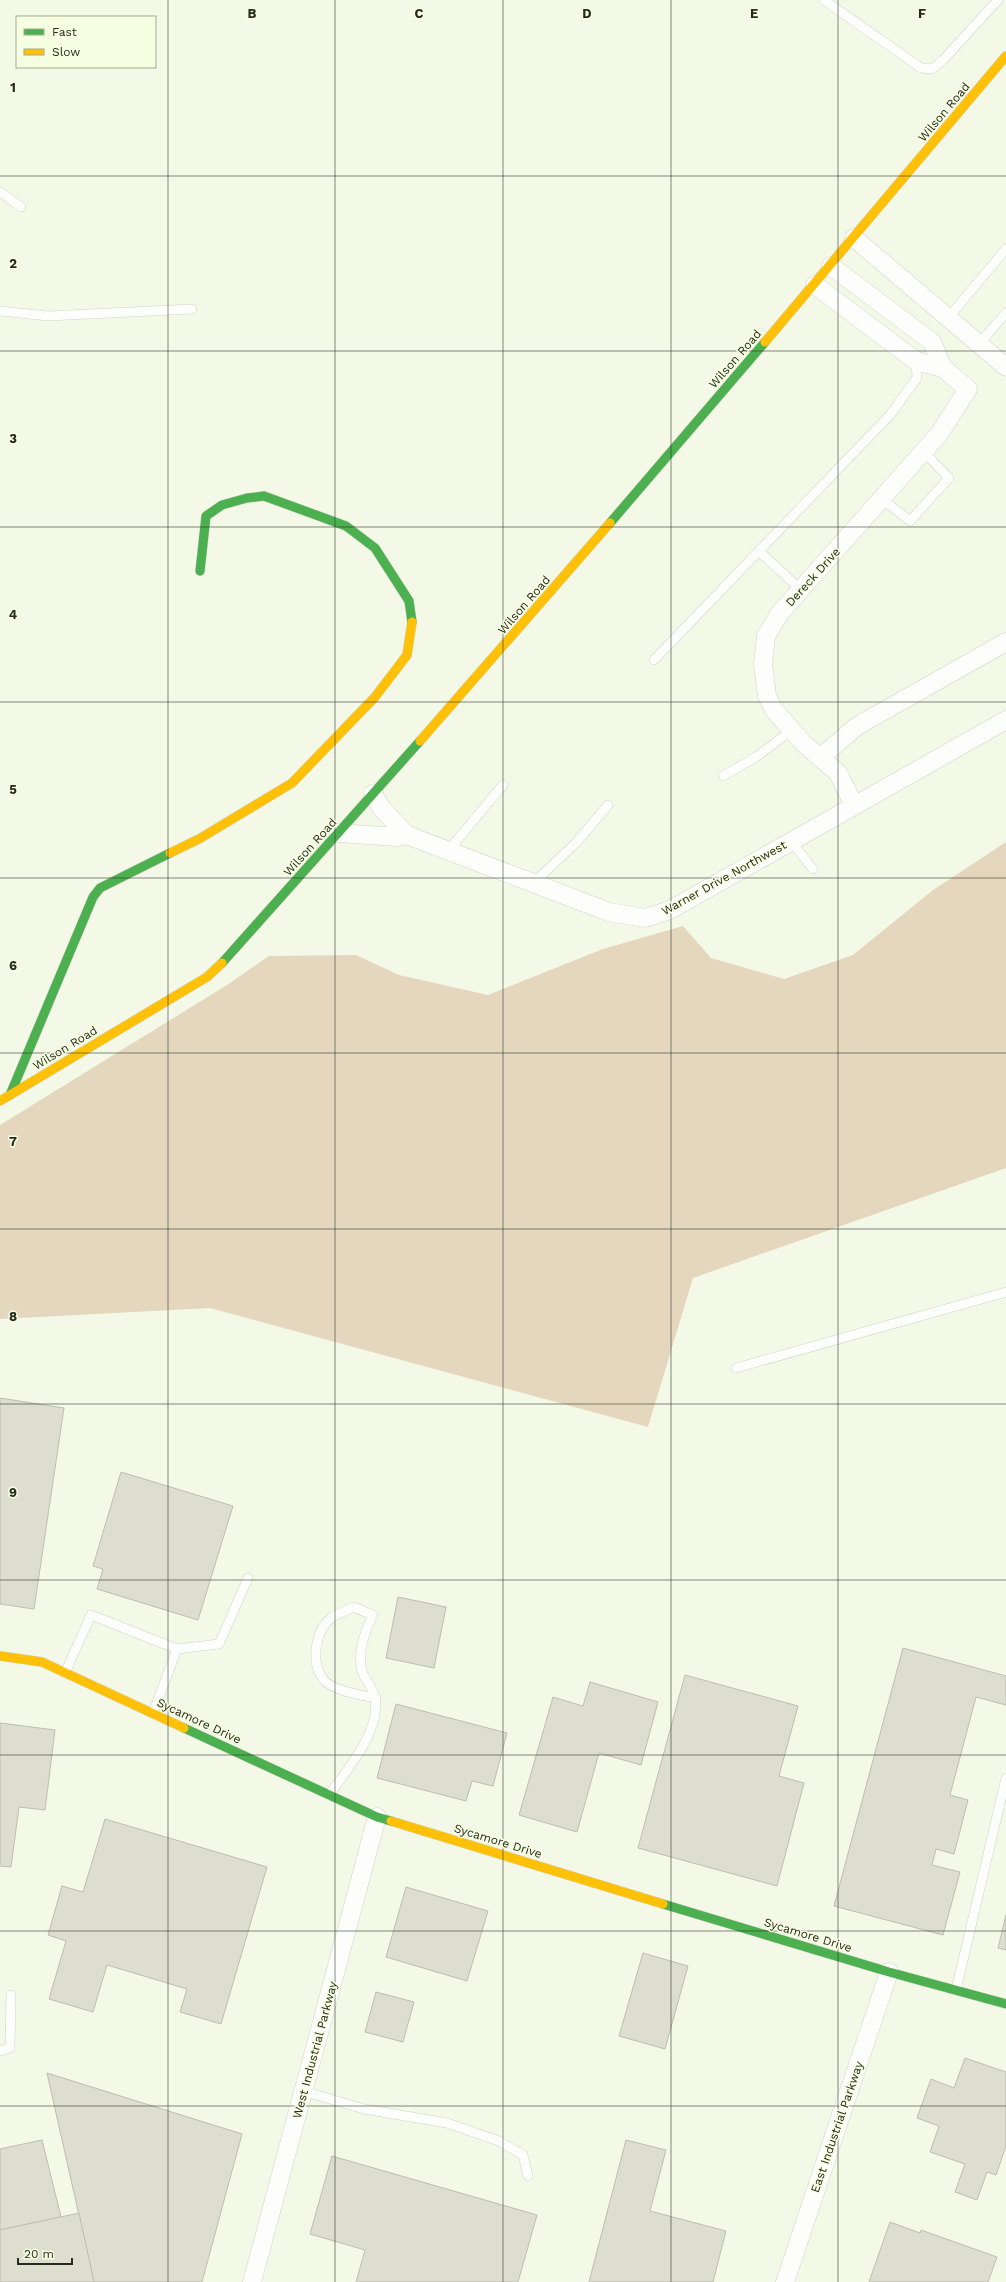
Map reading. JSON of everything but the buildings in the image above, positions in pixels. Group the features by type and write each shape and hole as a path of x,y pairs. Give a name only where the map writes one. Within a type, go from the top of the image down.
{"street":[{"name":"Wilson Road","path":"0,1102 207,977 233,953 502,648 854,238 999,75 1006,56"},
{"path":"854,238 1006,367"},
{"name":"Dereck Drive","path":"831,266 932,342 943,368"},
{"name":"Dereck Drive","path":"815,285 916,360 943,368 968,389 939,434 780,613 766,636 763,664 767,696 774,710 820,758 838,773 854,805"},
{"path":"10,1096 93,897 100,888 200,839 292,783 375,697 407,655 412,624 409,601 375,548 346,526 334,521 264,496 247,498 222,505 206,516 200,571"},
{"path":"820,758 857,726 1006,642"},
{"name":"Warner Drive Northwest","path":"373,794 386,814 407,835 609,912 645,918 670,910 1006,720"},
{"path":"338,833 398,837 407,835"},
{"name":"Sycamore Drive","path":"0,1656 42,1662 377,1817 889,1972 1006,2004"},
{"name":"West Industrial Parkway","path":"252,2282 377,1817"},
{"name":"East Industrial Parkway","path":"785,2282 889,1972"}],"lane":[{"path":"824,0 921,68 932,69 943,60 998,0"},
{"path":"0,192 21,207"},
{"path":"948,318 1006,249"},
{"path":"0,312 48,316 192,309"},
{"path":"979,344 1006,313"},
{"path":"654,660 890,415 917,378 916,360"},
{"path":"882,498 910,521 949,478 924,452"},
{"path":"759,551 801,590"},
{"path":"723,776 756,757 792,730"},
{"path":"448,851 503,785"},
{"path":"532,883 576,843 608,805"},
{"path":"791,841 813,869"},
{"path":"736,1368 1006,1292"},
{"path":"65,1672 91,1615 177,1649 219,1644 248,1578"},
{"path":"329,1795 353,1762 372,1730 376,1698 362,1670 362,1637 373,1615 353,1607 330,1619 318,1637 316,1663 324,1681 346,1692 376,1698"},
{"path":"153,1713 177,1649"},
{"path":"956,1990 1006,1778"},
{"path":"0,2051 10,2048 11,1995"},
{"path":"303,2091 364,2109 447,2123 499,2141 523,2155 528,2176"}],"shaded area":[{"path":"1006,842 1006,1168 693,1278 648,1427 210,1308 0,1319 0,1125 227,985 269,956 356,955 399,975 488,995 603,949 683,926 711,958 784,979 853,955 933,890"}],"traffic: fast":[{"path":"610,523 765,342"},
{"path":"200,571 206,516 222,505 247,498 264,496 346,526 375,548 409,601 412,622"},
{"path":"222,963 420,741"},
{"path":"10,1095 93,897 100,888 170,853"},
{"path":"184,1728 377,1817 391,1821"},
{"path":"663,1904 889,1972 1006,2004"}],"traffic: slow":[{"path":"765,342 1006,56"},
{"path":"420,741 610,523"},
{"path":"170,853 199,839 292,783 375,697 407,655 412,622"},
{"path":"0,1101 207,977 222,963"},
{"path":"0,1656 42,1662 184,1728"},
{"path":"391,1821 663,1904"}]}
